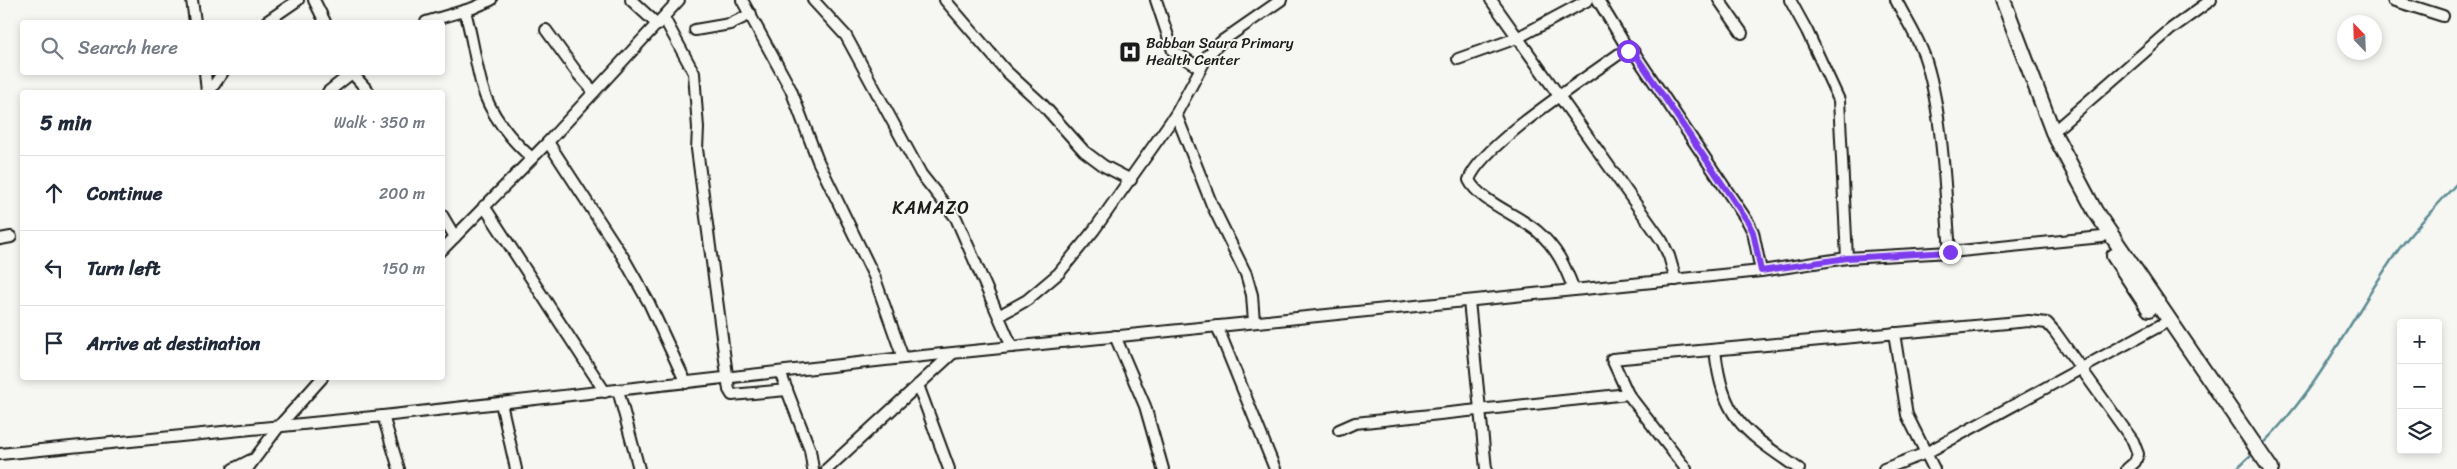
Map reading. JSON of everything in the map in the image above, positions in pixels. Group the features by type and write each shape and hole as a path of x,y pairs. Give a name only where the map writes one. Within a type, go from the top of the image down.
{"main road":[{"path":"1994,0 2056,158 2102,237 2160,326 2260,469"},
{"path":"2003,0 2053,132 2100,219 2271,469"}],"street":[{"path":"192,0 195,20"},
{"path":"269,20 298,0"},
{"path":"314,0 324,20"},
{"path":"433,20 464,11 491,0"},
{"path":"632,0 661,22 694,74 698,128 697,149 729,390 732,395 787,390"},
{"path":"445,247 548,142 661,22 679,0"},
{"path":"742,0 791,90 818,162 874,276 903,358"},
{"path":"813,0 846,36 921,174 956,218 1000,315 1012,347"},
{"path":"945,0 1006,71 1043,105 1084,151 1104,166 1131,180"},
{"path":"1156,0 1173,51 1200,68"},
{"path":"1000,315 1027,300 1059,273 1131,180 1176,114 1200,68 1222,41 1281,0"},
{"path":"1491,0 1662,242 1670,256 1676,280"},
{"path":"1458,59 1517,38 1588,0"},
{"path":"1598,0 1628,51"},
{"path":"1719,0 1742,33"},
{"path":"1790,0 1807,30 1839,100 1847,258"},
{"path":"1896,0 1923,53 1929,72 1938,120 1950,252"},
{"path":"2053,132 2171,29 2211,0"},
{"path":"2393,0 2443,16"},
{"path":"464,11 473,40 482,87 513,141 532,158"},
{"path":"695,30 730,24 751,14"},
{"path":"546,30 578,74 594,92"},
{"path":"1574,290 1562,259 1552,246 1536,230 1476,190 1469,180 1484,156 1560,96 1619,54 1628,51 1633,51 1655,82 1748,222 1753,232 1761,271"},
{"path":"205,75 208,90"},
{"path":"210,90 221,75"},
{"path":"331,90 349,75"},
{"path":"354,75 367,90"},
{"path":"1176,114 1212,206 1246,274 1252,295 1254,322"},
{"path":"548,142 623,257 649,303 686,383"},
{"path":"484,206 605,392"},
{"path":"445,219 455,237"},
{"path":"0,454 172,438 280,424 383,416 903,358 1761,271 1847,258 1950,252 2102,237"},
{"path":"1470,301 1486,469"},
{"path":"1686,469 1628,394 1612,360 2039,321 2047,323 2055,332 2136,447 2138,454 2135,462 2127,469"},
{"path":"1217,326 1275,469"},
{"path":"1884,469 1926,454 2160,326"},
{"path":"1894,333 1907,414 1934,469"},
{"path":"1115,336 1145,406 1163,469"},
{"path":"1714,350 1717,371 1726,403 1735,418 1757,440 1799,469"},
{"path":"827,469 953,353"},
{"path":"780,372 810,450 813,469"},
{"path":"233,469 249,465 317,380"},
{"path":"918,385 949,469"},
{"path":"618,390 639,469"},
{"path":"1339,430 1356,423 1628,394"},
{"path":"501,403 516,469"},
{"path":"383,416 399,469"}],"waterway":[{"path":"2261,445 2282,423 2318,376 2399,249 2457,183"},
{"path":"2236,469 2253,453"}],"place":[{"name":"Babban Saura Primary Health Center","path":"1130,52"}],"district":[{"name":"KAMAZO","path":"931,208"}],"route":[{"path":"1628,51 1633,51 1748,222 1753,232 1761,271 1847,258 1950,252"}]}
